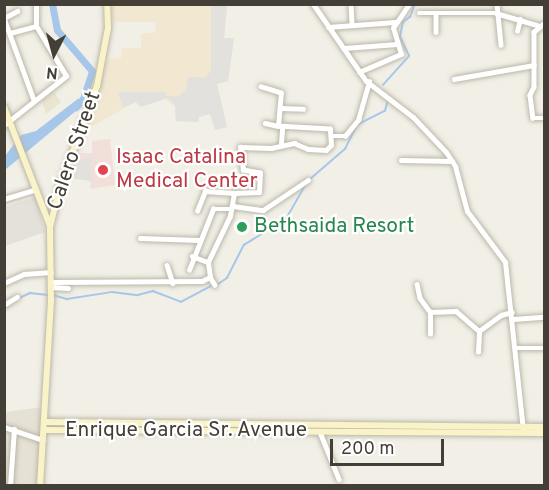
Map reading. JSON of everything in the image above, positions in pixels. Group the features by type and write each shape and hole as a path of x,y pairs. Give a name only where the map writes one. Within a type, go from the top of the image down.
{"main road":[{"name":"Calero Street","path":"50,226 60,186 97,86 108,28 107,4"},
{"path":"4,107 7,122 16,135 34,190 50,226 51,289 40,486"},
{"name":"Enrique Garcia Sr. Avenue","path":"44,422 295,429 320,432 523,430 544,427"},
{"name":"Enrique Garcia Sr. Avenue","path":"44,430 295,429 544,432"}],"street":[{"path":"7,122 66,76 36,26 36,4"},
{"path":"314,4 359,72 413,117 452,161 467,211 505,262 523,430"},
{"path":"351,4 352,23"},
{"path":"359,72 401,54 397,45 395,22 409,4"},
{"path":"455,4 457,13"},
{"path":"472,12 473,4"},
{"path":"497,4 496,13 501,45"},
{"path":"17,11 4,18 34,100"},
{"path":"436,13 436,32"},
{"path":"419,14 496,13 542,25 534,34 532,115 544,118"},
{"path":"517,31 520,19"},
{"path":"328,27 352,23 395,22"},
{"path":"10,33 36,26"},
{"path":"344,48 397,45"},
{"path":"454,79 534,65"},
{"path":"332,136 345,136 358,120 369,82"},
{"path":"261,87 282,93 281,144"},
{"path":"280,108 303,109"},
{"path":"265,123 280,127 328,129 332,136"},
{"path":"197,211 204,191 259,192 260,173 243,170 238,149 294,142 308,150 326,150 332,136"},
{"path":"401,160 452,161"},
{"path":"189,270 192,256 213,210 232,208 263,210 308,180"},
{"path":"4,199 34,190"},
{"path":"215,285 210,277 208,262 232,208 234,193"},
{"path":"140,238 200,240"},
{"path":"192,256 208,262"},
{"path":"167,266 173,283"},
{"path":"4,283 24,274 51,272"},
{"path":"51,289 173,283 210,277"},
{"path":"417,284 420,298 430,312 430,334"},
{"path":"51,289 68,288"},
{"path":"4,305 17,297"},
{"path":"430,312 456,311 479,331"},
{"path":"479,331 501,315 512,312"},
{"path":"513,320 544,317"},
{"path":"478,352 479,331"},
{"path":"515,348 544,348"},
{"path":"4,427 43,440"},
{"path":"10,486 14,429"},
{"path":"320,432 339,479"}],"shaded area":[{"path":"112,5 227,5 224,38 234,38 228,81 217,84 227,127 215,130 210,114 199,117 198,122 176,121 175,106 161,97 141,107 135,102 86,130 108,59 121,58 122,48 141,48 141,34 156,32 155,22 114,22"},
{"path":"211,5 227,5 224,38 234,38 228,81 217,84 227,127 215,130 210,114 199,117 198,122 176,121 175,106 168,98 141,107 136,102 123,108 118,92 166,92 166,96 179,96 186,90 188,77 205,77 211,71"},
{"path":"54,92 61,102 46,114 42,101"},
{"name":"Isaac Catalina Medical Center","path":"110,139 115,185 90,189 92,158 74,159 77,153 92,153 92,141"},
{"path":"92,158 91,181 68,178 74,159"},
{"path":"35,197 45,232 5,246 5,207"},
{"path":"43,407 38,485 5,485 4,412"}],"water":[{"path":"79,98 83,105 5,170 5,156 21,135 36,131"}],"waterway":[{"path":"52,4 57,30 92,71 83,99 76,107"},
{"path":"383,85 409,56 400,37 403,22 410,17 415,4"},
{"path":"309,180 345,149 357,125 385,111 388,100"},
{"path":"217,285 227,278 244,245 286,219 306,184"},
{"path":"53,295 67,299 112,292 138,295 153,291 181,302 213,285"},
{"path":"13,301 30,293 48,295"},
{"path":"4,309 9,304"}],"place":[{"name":"Isaac Catalina Medical Center","path":"103,170"},
{"name":"Bethsaida Resort","path":"242,227"}]}
